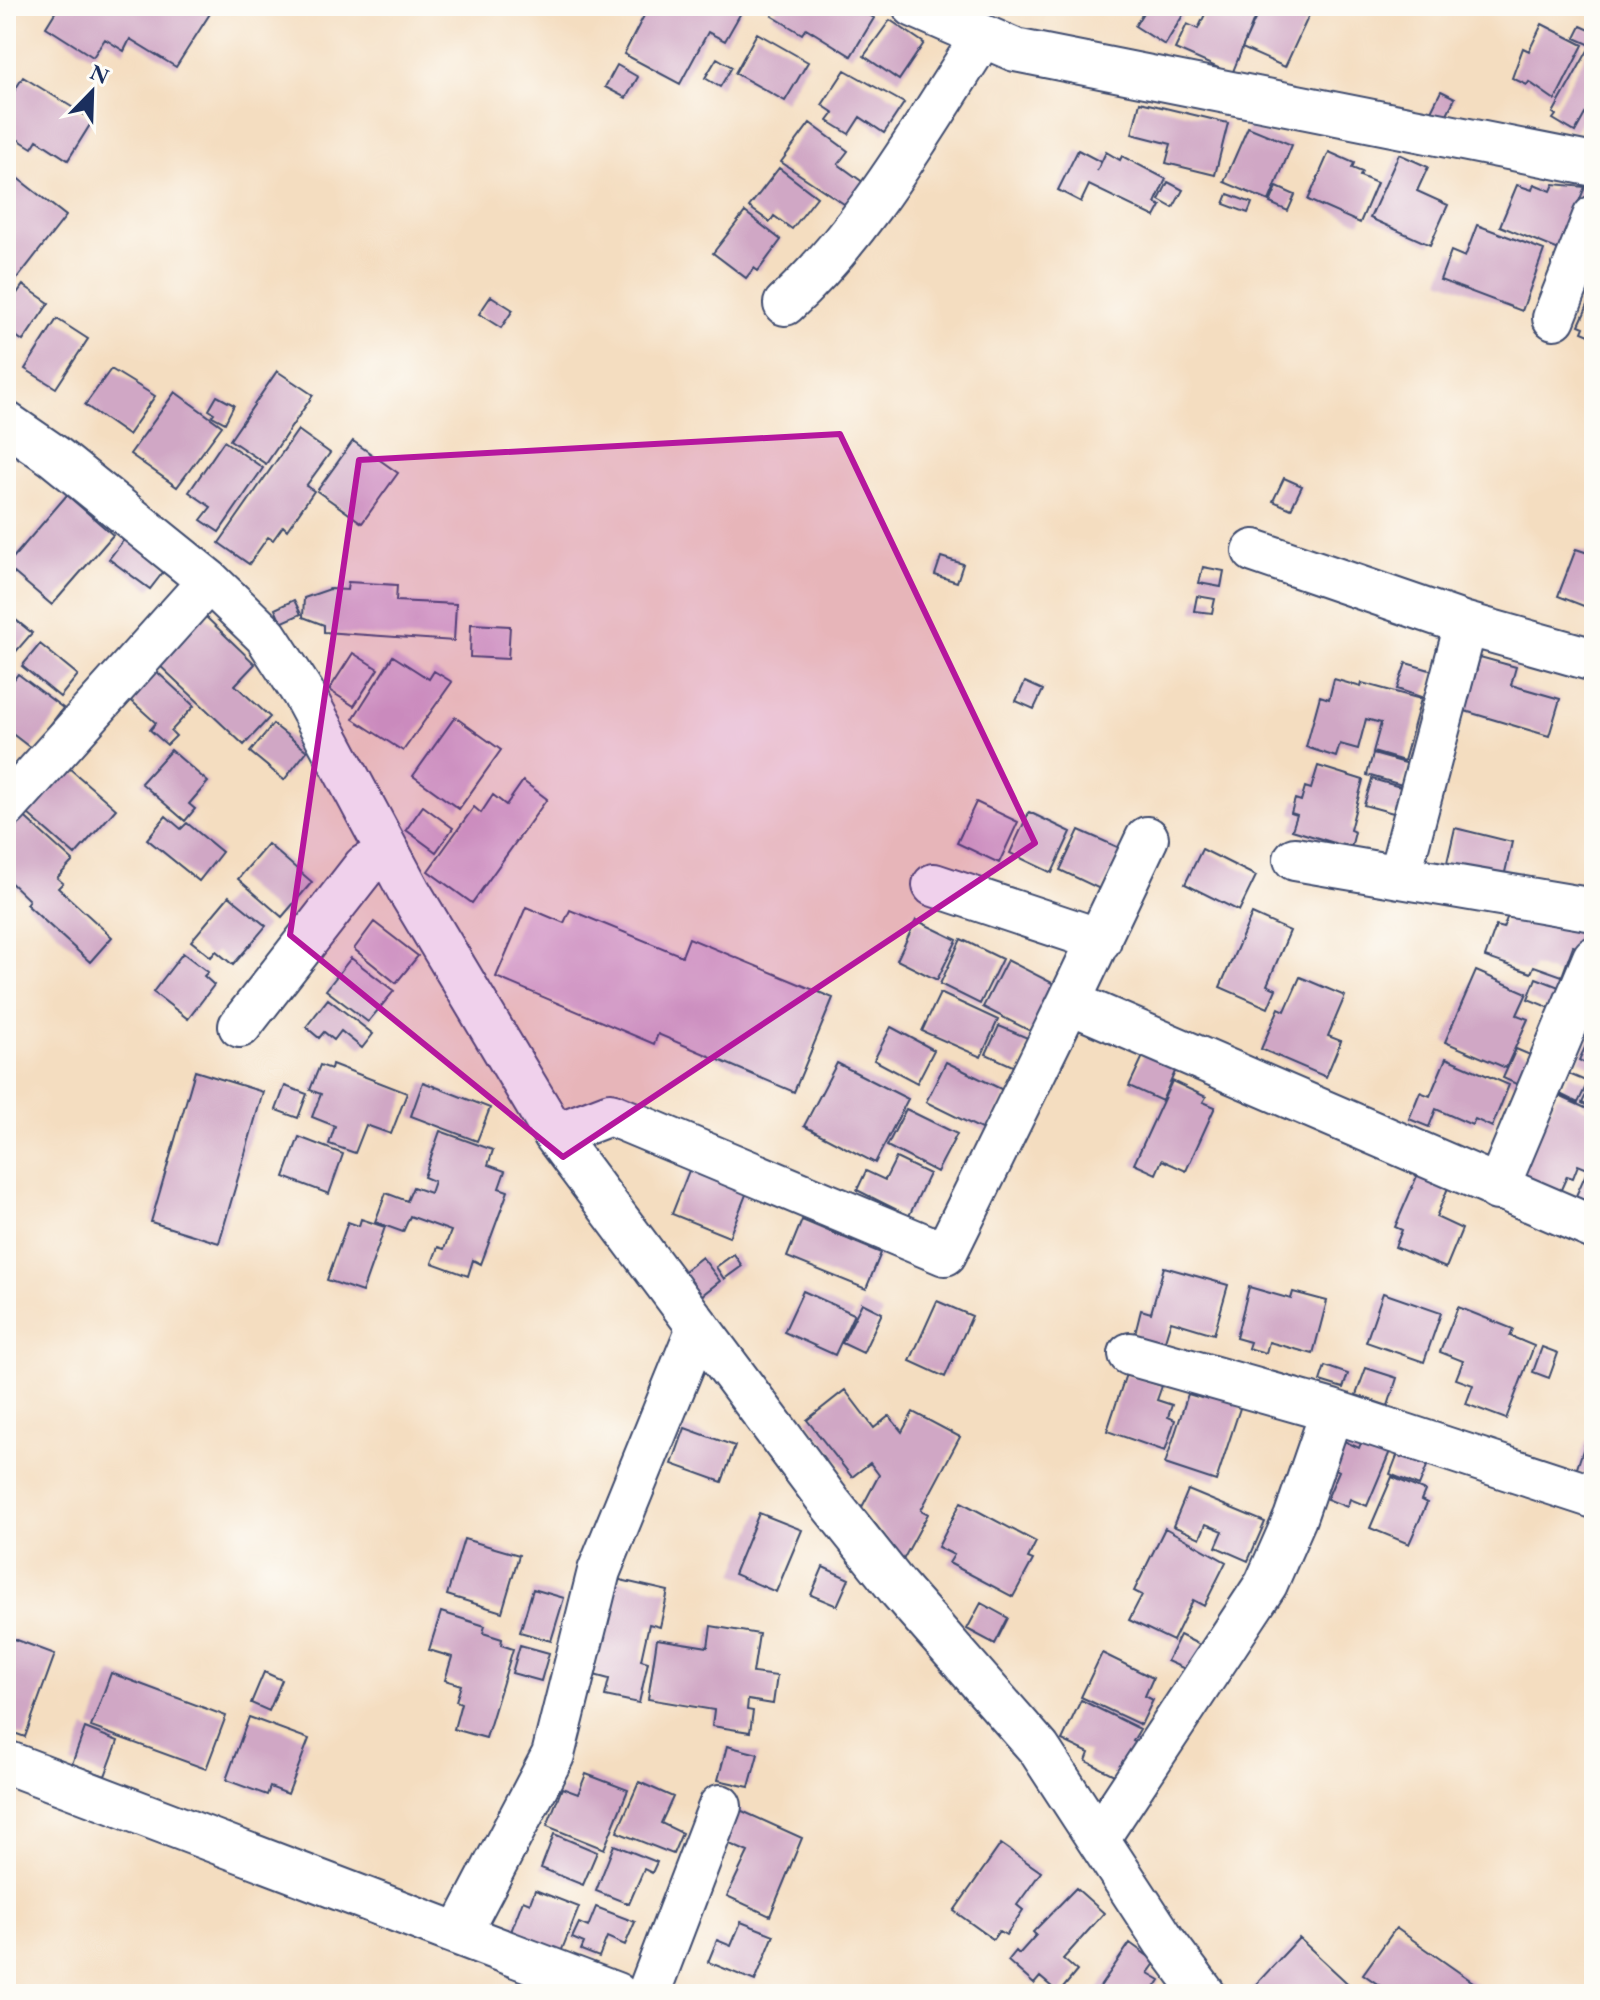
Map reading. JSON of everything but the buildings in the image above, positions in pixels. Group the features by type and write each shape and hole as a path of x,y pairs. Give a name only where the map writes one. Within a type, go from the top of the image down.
{"street":[{"path":"914,6 1015,50 1594,165"},
{"path":"785,304 823,269 852,235 983,36"},
{"path":"1554,318 1594,217"},
{"path":"6,423 54,456 209,581 239,607 286,664 389,853 555,1135 698,1328 889,1576 1039,1749 1165,1942 1204,1994"},
{"path":"1254,551 1466,624 1594,660"},
{"path":"6,807 209,581"},
{"path":"1399,877 1466,624"},
{"path":"555,1135 610,1114 945,1254 1147,838"},
{"path":"240,1026 365,866 389,853"},
{"path":"1295,859 1594,910"},
{"path":"934,885 1100,940"},
{"path":"1497,1189 1594,958"},
{"path":"1069,1002 1497,1189 1594,1228"},
{"path":"459,1934 553,1755 599,1571 698,1328"},
{"path":"1130,1354 1332,1411 1594,1497"},
{"path":"1099,1837 1266,1584 1295,1518 1332,1411"},
{"path":"6,1762 616,1994"},
{"path":"648,1994 720,1806"}],"highlighted area":[{"path":"840,434 1035,843 563,1157 290,935 359,460"}]}
